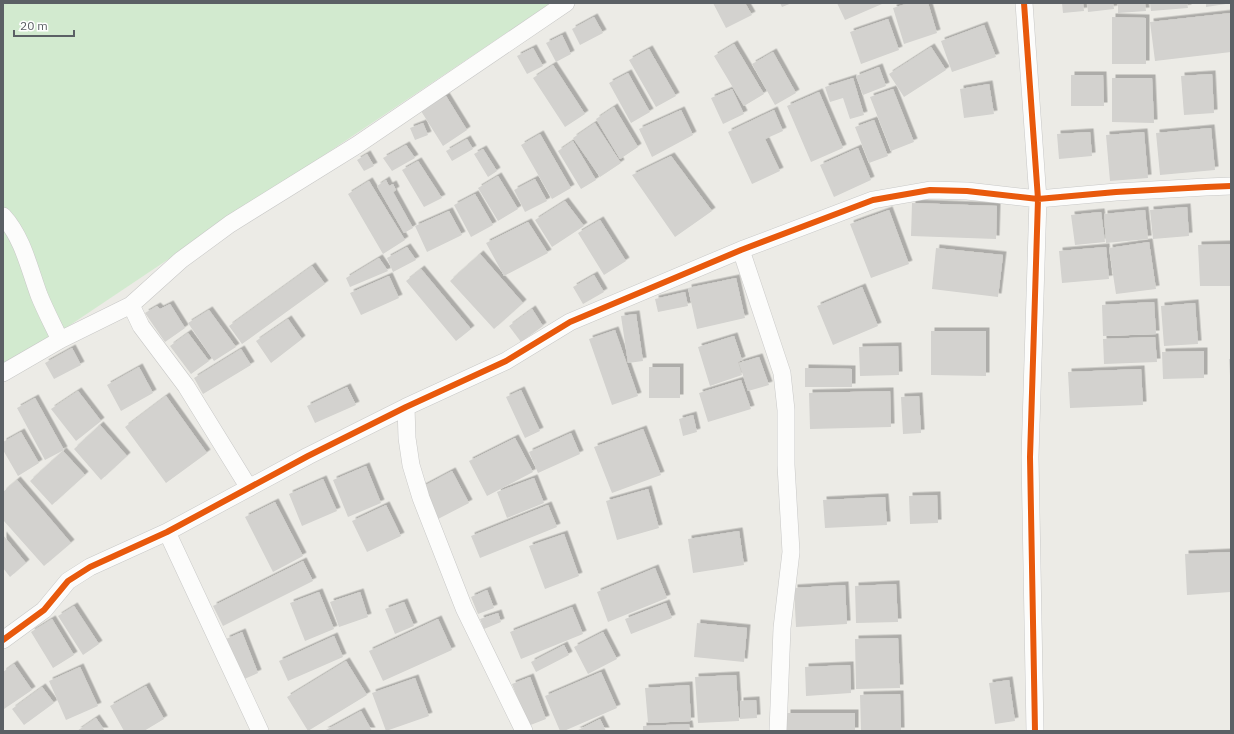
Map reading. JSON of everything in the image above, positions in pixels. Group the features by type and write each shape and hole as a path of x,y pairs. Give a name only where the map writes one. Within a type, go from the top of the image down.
{"street":[{"path":"3,373 60,340 131,305 181,260 230,224 357,145 566,3"},
{"path":"1024,3 1038,199 1030,457 1035,731"},
{"path":"3,640 44,610 68,581 90,567 167,532 308,456 406,407 506,362 570,322 741,250 873,200 930,190 967,191 1038,199 1124,192 1231,186"},
{"path":"3,216 18,237 40,296 60,340"},
{"path":"741,250 782,373 786,410 786,465 791,552 782,628 778,731"},
{"path":"131,305 141,326 186,386 249,488"},
{"path":"406,407 407,438 411,465 421,498 464,608 524,731"},
{"path":"167,532 260,731"}],"green space":[{"path":"3,3 551,3 3,370"}],"building":[{"path":"713,3 745,3 752,15 726,28"},
{"path":"780,3 792,3 782,7"},
{"path":"837,3 882,3 882,4 845,20"},
{"path":"909,3 928,3 937,33 904,44 893,8"},
{"path":"1062,3 1083,3 1084,11 1063,13"},
{"path":"1087,3 1113,3 1114,9 1088,12"},
{"path":"1118,3 1145,3 1146,11 1118,13"},
{"path":"1150,3 1187,3 1188,8 1151,11"},
{"path":"1206,3 1226,3 1226,4 1206,7"},
{"path":"1231,13 1231,52 1155,61 1150,22"},
{"path":"594,17 603,33 580,45 572,29"},
{"path":"1112,17 1146,18 1146,64 1112,64"},
{"path":"888,19 899,50 861,64 850,32"},
{"path":"984,25 996,57 952,72 941,41"},
{"path":"562,35 571,54 556,62 546,43"},
{"path":"734,44 764,94 744,106 714,56"},
{"path":"931,47 946,70 904,97 889,74"},
{"path":"533,48 543,66 527,74 517,56"},
{"path":"649,49 676,96 656,107 629,60"},
{"path":"773,52 796,93 775,105 752,64"},
{"path":"553,65 585,114 565,127 533,78"},
{"path":"879,67 886,86 863,95 856,76"},
{"path":"628,73 650,112 631,123 609,83"},
{"path":"1212,74 1214,113 1184,115 1181,76"},
{"path":"1071,75 1103,75 1104,106 1071,106"},
{"path":"853,78 864,115 850,119 843,98 830,102 825,87"},
{"path":"1112,78 1152,78 1154,123 1112,122"},
{"path":"989,84 994,114 964,118 960,89"},
{"path":"732,89 744,114 723,124 711,98"},
{"path":"893,89 914,142 891,151 870,97"},
{"path":"819,92 843,148 811,162 787,106"},
{"path":"446,96 467,130 443,146 421,111"},
{"path":"614,107 638,147 620,159 596,119"},
{"path":"681,110 693,135 652,157 639,129"},
{"path":"774,110 783,131 765,139 780,171 752,184 728,132"},
{"path":"874,120 888,156 869,163 855,127"},
{"path":"423,123 428,135 415,140 410,128"},
{"path":"595,123 621,163 600,177 573,138"},
{"path":"1211,128 1215,170 1160,175 1156,133"},
{"path":"1090,132 1092,156 1059,159 1057,134"},
{"path":"1144,132 1148,178 1110,181 1106,135"},
{"path":"540,134 571,188 552,199 521,145"},
{"path":"467,139 473,149 452,161 446,151"},
{"path":"573,141 596,180 581,189 558,151"},
{"path":"406,145 415,158 392,171 383,158"},
{"path":"858,148 871,180 834,197 820,165"},
{"path":"483,149 497,171 488,177 474,154"},
{"path":"367,154 374,166 364,171 357,160"},
{"path":"671,156 712,211 675,237 632,175"},
{"path":"418,161 442,198 424,207 402,170"},
{"path":"498,176 518,209 498,221 478,188"},
{"path":"535,179 547,201 525,212 514,190"},
{"path":"386,180 389,186 393,184 396,190 393,192 413,228 404,233 377,186"},
{"path":"369,181 405,240 383,254 348,194"},
{"path":"475,194 493,225 471,237 454,205"},
{"path":"565,201 584,226 552,247 535,220"},
{"path":"912,203 997,206 996,239 911,236"},
{"path":"1187,207 1189,236 1153,239 1150,210"},
{"path":"889,210 909,264 871,278 850,224"},
{"path":"1145,210 1148,239 1106,243 1104,214"},
{"path":"449,211 462,235 427,252 415,226"},
{"path":"1101,212 1105,242 1075,245 1071,215"},
{"path":"600,220 626,261 604,275 578,233"},
{"path":"528,222 548,253 504,276 486,243"},
{"path":"1149,242 1156,289 1116,294 1109,248"},
{"path":"1231,244 1231,286 1200,286 1198,245"},
{"path":"407,247 416,260 393,272 387,258"},
{"path":"1106,247 1109,279 1062,283 1059,251"},
{"path":"936,248 1003,255 998,297 932,289"},
{"path":"480,254 523,303 494,329 450,281"},
{"path":"379,258 388,271 350,287 346,278"},
{"path":"312,266 325,284 242,344 229,326"},
{"path":"421,269 471,329 456,341 406,281"},
{"path":"594,275 604,292 583,304 573,287"},
{"path":"389,276 399,298 361,315 350,293"},
{"path":"736,278 745,318 697,329 688,288"},
{"path":"862,287 878,326 833,345 817,306"},
{"path":"685,292 688,306 658,312 655,299"},
{"path":"1154,302 1156,334 1103,336 1102,305"},
{"path":"1195,303 1198,344 1164,346 1161,306"},
{"path":"170,304 185,328 165,342 145,313 157,306 160,309"},
{"path":"532,309 543,326 521,342 509,326"},
{"path":"209,310 236,347 214,361 188,323"},
{"path":"636,314 643,361 628,363 621,316"},
{"path":"288,319 302,339 271,363 256,341"},
{"path":"615,330 638,396 612,405 589,339"},
{"path":"931,331 986,331 986,376 931,375"},
{"path":"188,333 209,361 191,374 170,346"},
{"path":"734,336 742,360 738,362 742,375 710,386 698,347"},
{"path":"1155,337 1157,362 1104,364 1103,339"},
{"path":"898,346 899,375 860,376 859,347"},
{"path":"72,348 81,365 54,379 45,363"},
{"path":"241,349 251,365 203,394 194,378"},
{"path":"1204,351 1204,378 1163,379 1162,352"},
{"path":"759,357 769,385 748,391 739,363"},
{"path":"1229,359 1231,359 1231,376 1230,376"},
{"path":"139,367 153,393 121,411 107,385"},
{"path":"649,367 680,367 680,398 649,398"},
{"path":"805,368 852,369 852,387 805,387"},
{"path":"1141,369 1143,405 1070,408 1068,372"},
{"path":"741,380 751,409 708,422 699,393"},
{"path":"347,387 356,405 315,423 307,406"},
{"path":"521,390 540,431 525,438 506,397"},
{"path":"78,391 101,421 76,441 51,409"},
{"path":"890,391 891,427 810,429 809,393"},
{"path":"166,396 207,453 166,483 125,427"},
{"path":"919,396 921,433 903,434 901,397"},
{"path":"35,398 64,450 45,460 17,408"},
{"path":"693,415 697,432 683,436 679,419"},
{"path":"100,425 127,456 101,480 74,449"},
{"path":"643,429 661,475 612,493 594,447"},
{"path":"21,432 39,463 18,476 3,450 3,442"},
{"path":"571,433 580,454 538,473 529,452"},
{"path":"515,438 533,472 487,496 469,461"},
{"path":"63,451 85,475 52,505 30,481"},
{"path":"366,466 381,503 348,517 333,480"},
{"path":"452,471 469,503 438,519 422,487"},
{"path":"534,478 544,503 507,518 497,492"},
{"path":"323,479 337,511 302,526 289,494"},
{"path":"17,480 71,543 44,566 3,520 3,492"},
{"path":"648,489 659,528 617,540 606,501"},
{"path":"937,495 938,523 910,524 909,496"},
{"path":"885,497 887,525 825,528 823,500"},
{"path":"275,502 303,556 273,572 245,517"},
{"path":"386,505 401,536 367,552 352,521"},
{"path":"548,505 557,527 480,558 471,536"},
{"path":"739,531 744,565 693,573 688,539"},
{"path":"564,534 579,576 545,589 529,546"},
{"path":"3,535 26,563 10,577 3,568"},
{"path":"1231,552 1231,592 1187,595 1185,554"},
{"path":"303,561 313,581 223,626 213,606"},
{"path":"655,568 667,598 608,622 597,592"},
{"path":"896,584 898,622 856,623 855,586"},
{"path":"845,585 847,624 796,627 794,588"},
{"path":"487,590 494,608 478,614 471,597"},
{"path":"319,592 334,629 305,641 290,603"},
{"path":"360,592 368,617 339,627 330,602"},
{"path":"404,602 414,626 395,634 385,609"},
{"path":"666,603 672,618 631,634 625,619"},
{"path":"74,606 99,644 83,655 58,616"},
{"path":"572,607 583,634 521,659 510,632"},
{"path":"498,613 501,622 484,629 480,619"},
{"path":"52,619 74,655 53,668 31,632"},
{"path":"438,619 452,650 383,681 369,651"},
{"path":"697,623 747,628 744,662 694,657"},
{"path":"242,632 258,673 242,680 226,639"},
{"path":"603,632 617,659 588,674 574,647"},
{"path":"334,636 343,657 288,681 279,661"},
{"path":"898,638 900,688 856,689 855,639"},
{"path":"564,645 569,655 536,672 531,662"},
{"path":"346,661 367,695 308,731 287,697"},
{"path":"14,664 32,690 4,709 3,672"},
{"path":"850,665 851,693 806,696 805,667"},
{"path":"80,667 98,706 66,720 49,681"},
{"path":"601,672 617,708 564,731 560,731 545,696"},
{"path":"736,675 739,721 698,723 695,677"},
{"path":"530,677 546,719 528,726 512,684"},
{"path":"415,678 429,716 386,731 372,693"},
{"path":"1009,680 1015,721 995,724 989,683"},
{"path":"689,685 691,721 648,723 645,688"},
{"path":"146,686 164,719 144,731 124,731 110,706"},
{"path":"42,687 54,703 24,725 12,709"},
{"path":"900,694 901,731 861,731 860,695"},
{"path":"756,700 757,718 740,719 740,701"},
{"path":"361,711 372,731 324,731"},
{"path":"787,713 855,713 855,731 787,731"},
{"path":"96,718 105,731 77,731"},
{"path":"600,719 606,731 576,731"},
{"path":"689,724 690,731 643,731 643,726"}],"cycle path":[{"path":"1024,3 1038,199 1030,457 1035,731"},
{"path":"3,640 44,610 68,581 90,567 167,532 308,456 406,407 506,361 570,322 741,250 873,200 930,190 967,191 1038,199 1116,192 1231,186"}]}
